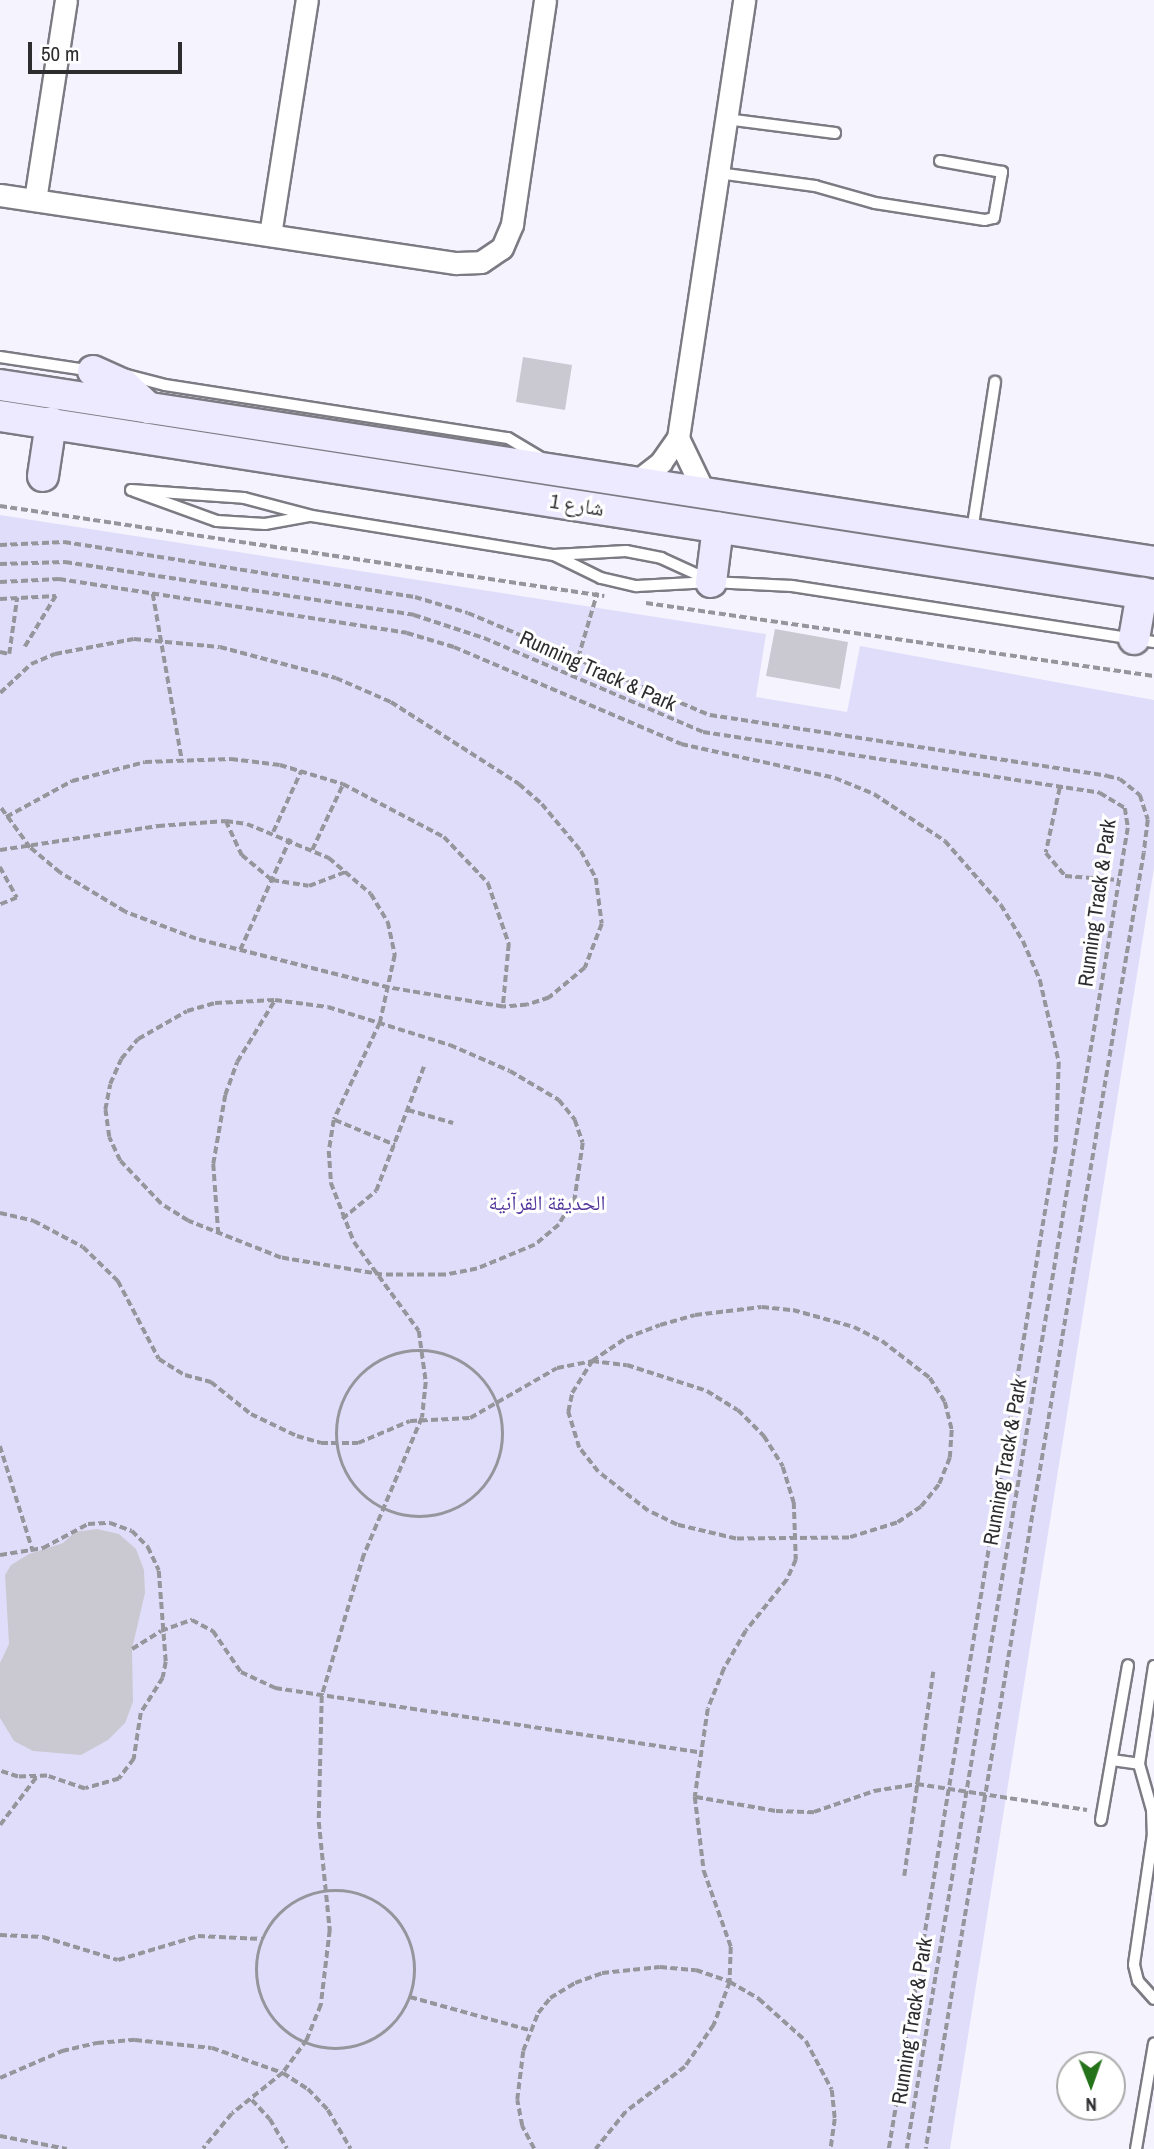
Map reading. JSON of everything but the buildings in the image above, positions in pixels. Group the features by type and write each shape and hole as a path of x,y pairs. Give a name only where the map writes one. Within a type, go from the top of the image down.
{"street":[{"path":"35,200 66,0"},
{"path":"271,235 307,0"},
{"path":"0,195 469,264 493,257 502,248 512,224 545,0"},
{"path":"637,481 661,462 678,438 744,0"},
{"path":"93,371 124,385 149,408"},
{"name":"شارع 1","path":"0,385 971,534 1152,559"},
{"name":"شارع 1","path":"0,416 1148,594"},
{"path":"43,476 51,423"},
{"path":"678,438 704,492"},
{"path":"711,582 718,527"},
{"path":"1144,640 1148,594"}],"lane":[{"path":"726,119 835,132"},
{"path":"718,173 815,186 889,205 985,220 994,218 1002,172 940,161"},
{"path":"0,357 508,438 556,470"},
{"path":"971,534 995,382"},
{"path":"312,516 265,524 229,522 187,514 131,489 244,498 312,516 554,555 626,551 678,565 711,582"},
{"path":"554,555 600,578 655,587 711,582 792,586 1144,640"},
{"path":"1102,1816 1128,1665"},
{"path":"1154,1666 1139,1764 1152,1810 1154,1833 1134,1965 1138,1981 1154,1999"},
{"path":"1112,1759 1139,1764"},
{"path":"1136,2149 1154,2044"}],"path":[{"path":"0,506 610,597"},
{"path":"0,545 64,542 415,597 468,612 686,706 726,719 1120,779 1140,795 1146,807 1144,853 926,2149"},
{"name":"Running Track & Park","path":"0,564 65,562 414,615 484,638 703,733 1110,795 1125,808 1128,828 907,2149"},
{"path":"0,582 46,577 431,639 681,744 835,778 883,800 945,841 1001,905 1040,980 1059,1062 1060,1105 889,2149"},
{"path":"572,678 600,578"},
{"path":"153,594 182,760"},
{"path":"0,599 56,596 25,648"},
{"path":"0,652 9,654 17,598"},
{"path":"637,601 1154,676"},
{"path":"0,693 31,664 55,654 107,641 161,641 279,660 358,688 391,702 519,784 542,804 581,851 596,878 602,924 591,957 569,985 527,1006 503,1007 389,988 159,927 125,912 60,873 30,848 0,807"},
{"path":"6,817 38,797 96,773 182,760 231,759 302,770 344,784 444,837 488,883 509,944 503,1007"},
{"path":"272,832 302,770"},
{"path":"312,850 344,784"},
{"path":"1060,787 1046,853 1065,876 1119,880"},
{"path":"226,821 242,855 272,880 309,886 345,872"},
{"path":"0,850 30,848 158,826 226,821 272,832 329,858 371,894 388,922 395,955 380,1023 334,1120 329,1151 331,1183 342,1219 354,1242 382,1275 419,1331 424,1351 422,1418 345,1610 322,1696 319,1822 328,1968 307,2040 283,2073 223,2123 203,2149"},
{"path":"240,950 290,839"},
{"path":"0,867 17,898 0,905"},
{"path":"218,1234 213,1164 225,1095 237,1062 275,1000"},
{"path":"275,1000 328,1007 380,1023 461,1049 510,1071 559,1100 575,1119 583,1143 575,1198 559,1224 536,1245 477,1269 445,1275 382,1275 281,1258 218,1234 161,1204 120,1161 109,1137 106,1110 110,1084 121,1059 138,1039 160,1024 215,1003 275,1000"},
{"path":"342,1219 376,1191 424,1066"},
{"path":"408,1110 453,1123"},
{"path":"334,1120 395,1146"},
{"path":"0,1213 59,1233 104,1265 130,1299 149,1347 171,1369 211,1382 273,1428 338,1444 368,1440 422,1418 470,1418 496,1406 557,1368 592,1361 627,1366 707,1391 738,1410 764,1436 783,1467 794,1502 797,1540 788,1580 746,1631 724,1669 699,1752 695,1797 704,1871 731,1947 730,1982 714,2025 685,2067 626,2112 596,2149"},
{"path":"762,1307 793,1310 854,1327 882,1341 930,1378 945,1402 952,1430 950,1458 933,1492 905,1518 874,1532 797,1540 706,1534 648,1511 622,1494 598,1472 570,1430 572,1393 592,1361 626,1338 660,1325 730,1309 762,1307"},
{"path":"424,1351 455,1358 469,1367 496,1406 501,1454 488,1484 477,1496 433,1517 384,1509 364,1496 348,1476 338,1444 340,1409 358,1377 388,1357 424,1351"},
{"path":"0,1446 33,1551"},
{"path":"0,1555 33,1551 88,1524 110,1523 132,1531 148,1546 157,1564 165,1670 141,1713 129,1770 108,1784 85,1789 38,1775 18,1777 0,1771"},
{"path":"132,1649 161,1631 192,1620 204,1623 228,1658 257,1682 322,1696 699,1752"},
{"path":"904,1876 933,1672"},
{"path":"0,1825 38,1775"},
{"path":"695,1797 776,1811 814,1812 874,1791 917,1784 966,1788 1102,1816"},
{"path":"325,1892 349,1892 390,1912 414,1952 415,1975 410,1997 401,2017 369,2044 349,2049 307,2040 285,2028 268,2010 258,1987 256,1962 263,1938 287,1906 325,1892"},
{"path":"0,1935 43,1937 101,1958 118,1960 198,1936 263,1938"},
{"path":"534,2149 522,2126 517,2100 529,2030 550,1998 602,1973 660,1967 696,1970 730,1982 759,1999 806,2040 822,2064 835,2119 831,2149"},
{"path":"410,1997 529,2030"},
{"path":"0,2078 62,2051 135,2040 212,2048 283,2073 328,2110 351,2149"},
{"path":"251,2100 270,2119 287,2149"},
{"path":"0,2136 67,2149"}],"green space":[{"name":"الحديقة القرآنية","path":"0,515 766,634 756,697 847,712 860,646 1154,700 1154,868 950,2149 0,2149"}]}
